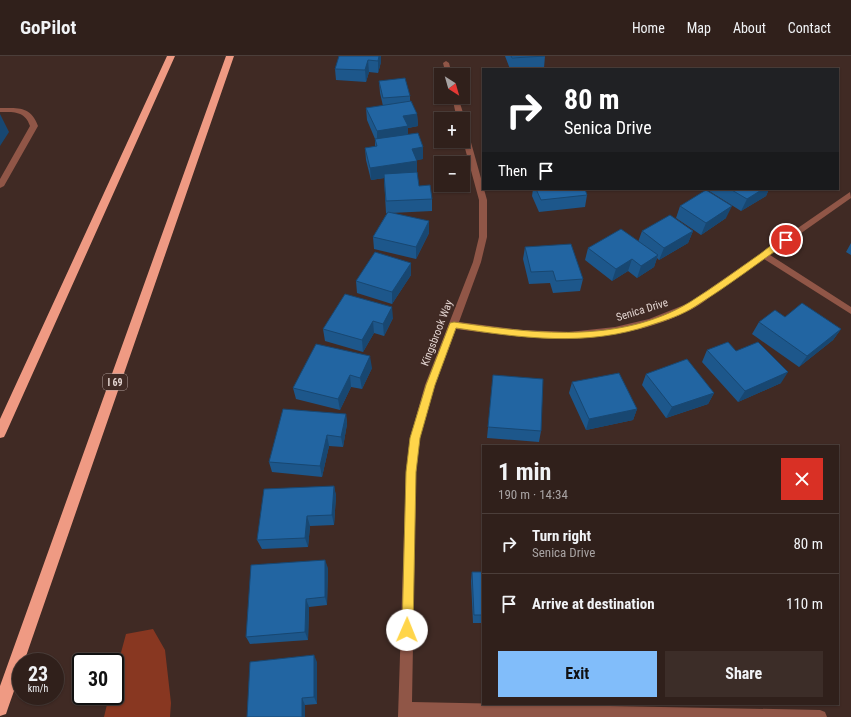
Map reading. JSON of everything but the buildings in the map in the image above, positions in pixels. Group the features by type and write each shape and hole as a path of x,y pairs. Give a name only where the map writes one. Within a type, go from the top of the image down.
{"highway":[{"path":"0,433 171,56"},
{"name":"I 69","path":"0,708 230,56"}],"street":[{"path":"446,63 447,68"},
{"path":"0,110 20,110 31,116 34,126 0,186"},
{"name":"Kingsbrook Way","path":"405,713 411,472 415,438 430,385 477,262 483,237 483,200 479,180 469,148"},
{"name":"Senica Drive","path":"454,325 515,334 572,336 604,334 639,326 664,318 692,305 850,195"},
{"path":"764,255 851,311"},
{"path":"405,713 820,717"}],"shaded area":[{"path":"153,629 165,650 171,703 170,717 104,717 107,705 124,705 124,653 121,653 126,634"}],"route":[{"path":"407,630 411,472 415,438 430,385 454,325 515,334 572,336 604,334 639,326 664,318 692,305 786,240"}]}
